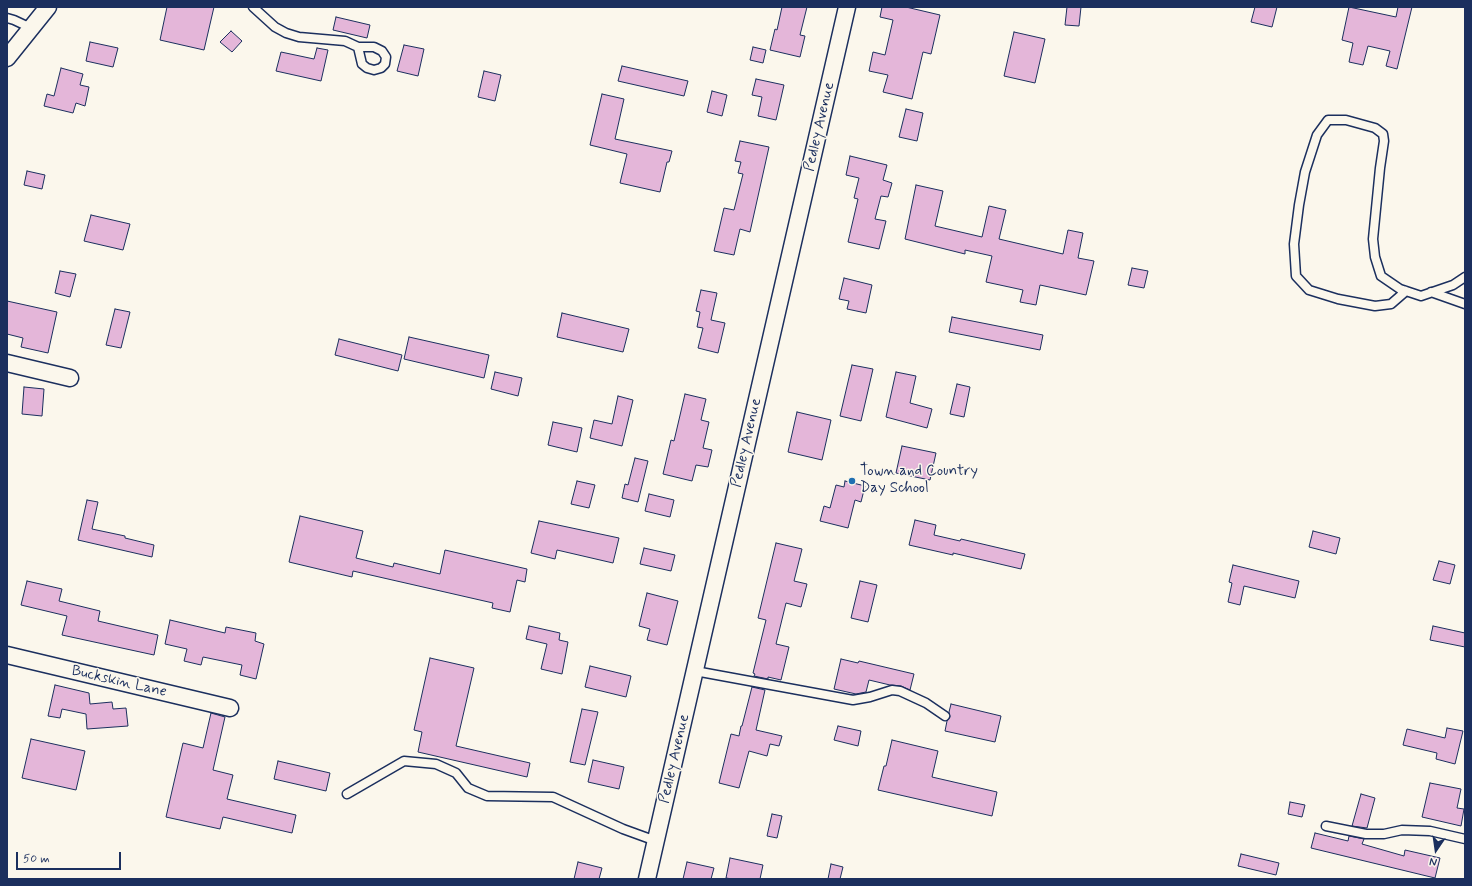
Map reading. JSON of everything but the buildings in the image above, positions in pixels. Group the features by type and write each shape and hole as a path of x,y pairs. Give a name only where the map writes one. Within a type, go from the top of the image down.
{"street":[{"path":"7,58 48,7"},
{"name":"Pedley Avenue","path":"647,879 847,7"},
{"path":"7,363 70,378"},
{"name":"Buckskin Lane","path":"7,655 230,708"}],"lane":[{"path":"253,7 275,28 286,33 299,37 345,41 358,48"},
{"path":"7,18 31,28"},
{"path":"1406,291 1391,304 1375,306 1338,299 1309,290 1296,276 1294,244 1298,205 1305,172 1317,135 1328,120 1346,120 1375,128 1383,134 1384,141 1373,239 1375,257 1382,276 1400,289 1406,291 1421,296 1453,285 1465,277"},
{"path":"1431,292 1465,304"},
{"path":"695,671 853,700 870,697 892,690 900,691 918,698 945,716"},
{"path":"347,794 404,761 436,764 456,773 468,788 487,796 553,797 623,829 656,840"},
{"path":"1326,826 1366,834 1384,834 1402,830 1430,831 1465,839"}],"place":[{"name":"Town and Country Day School","path":"852,481"}]}
